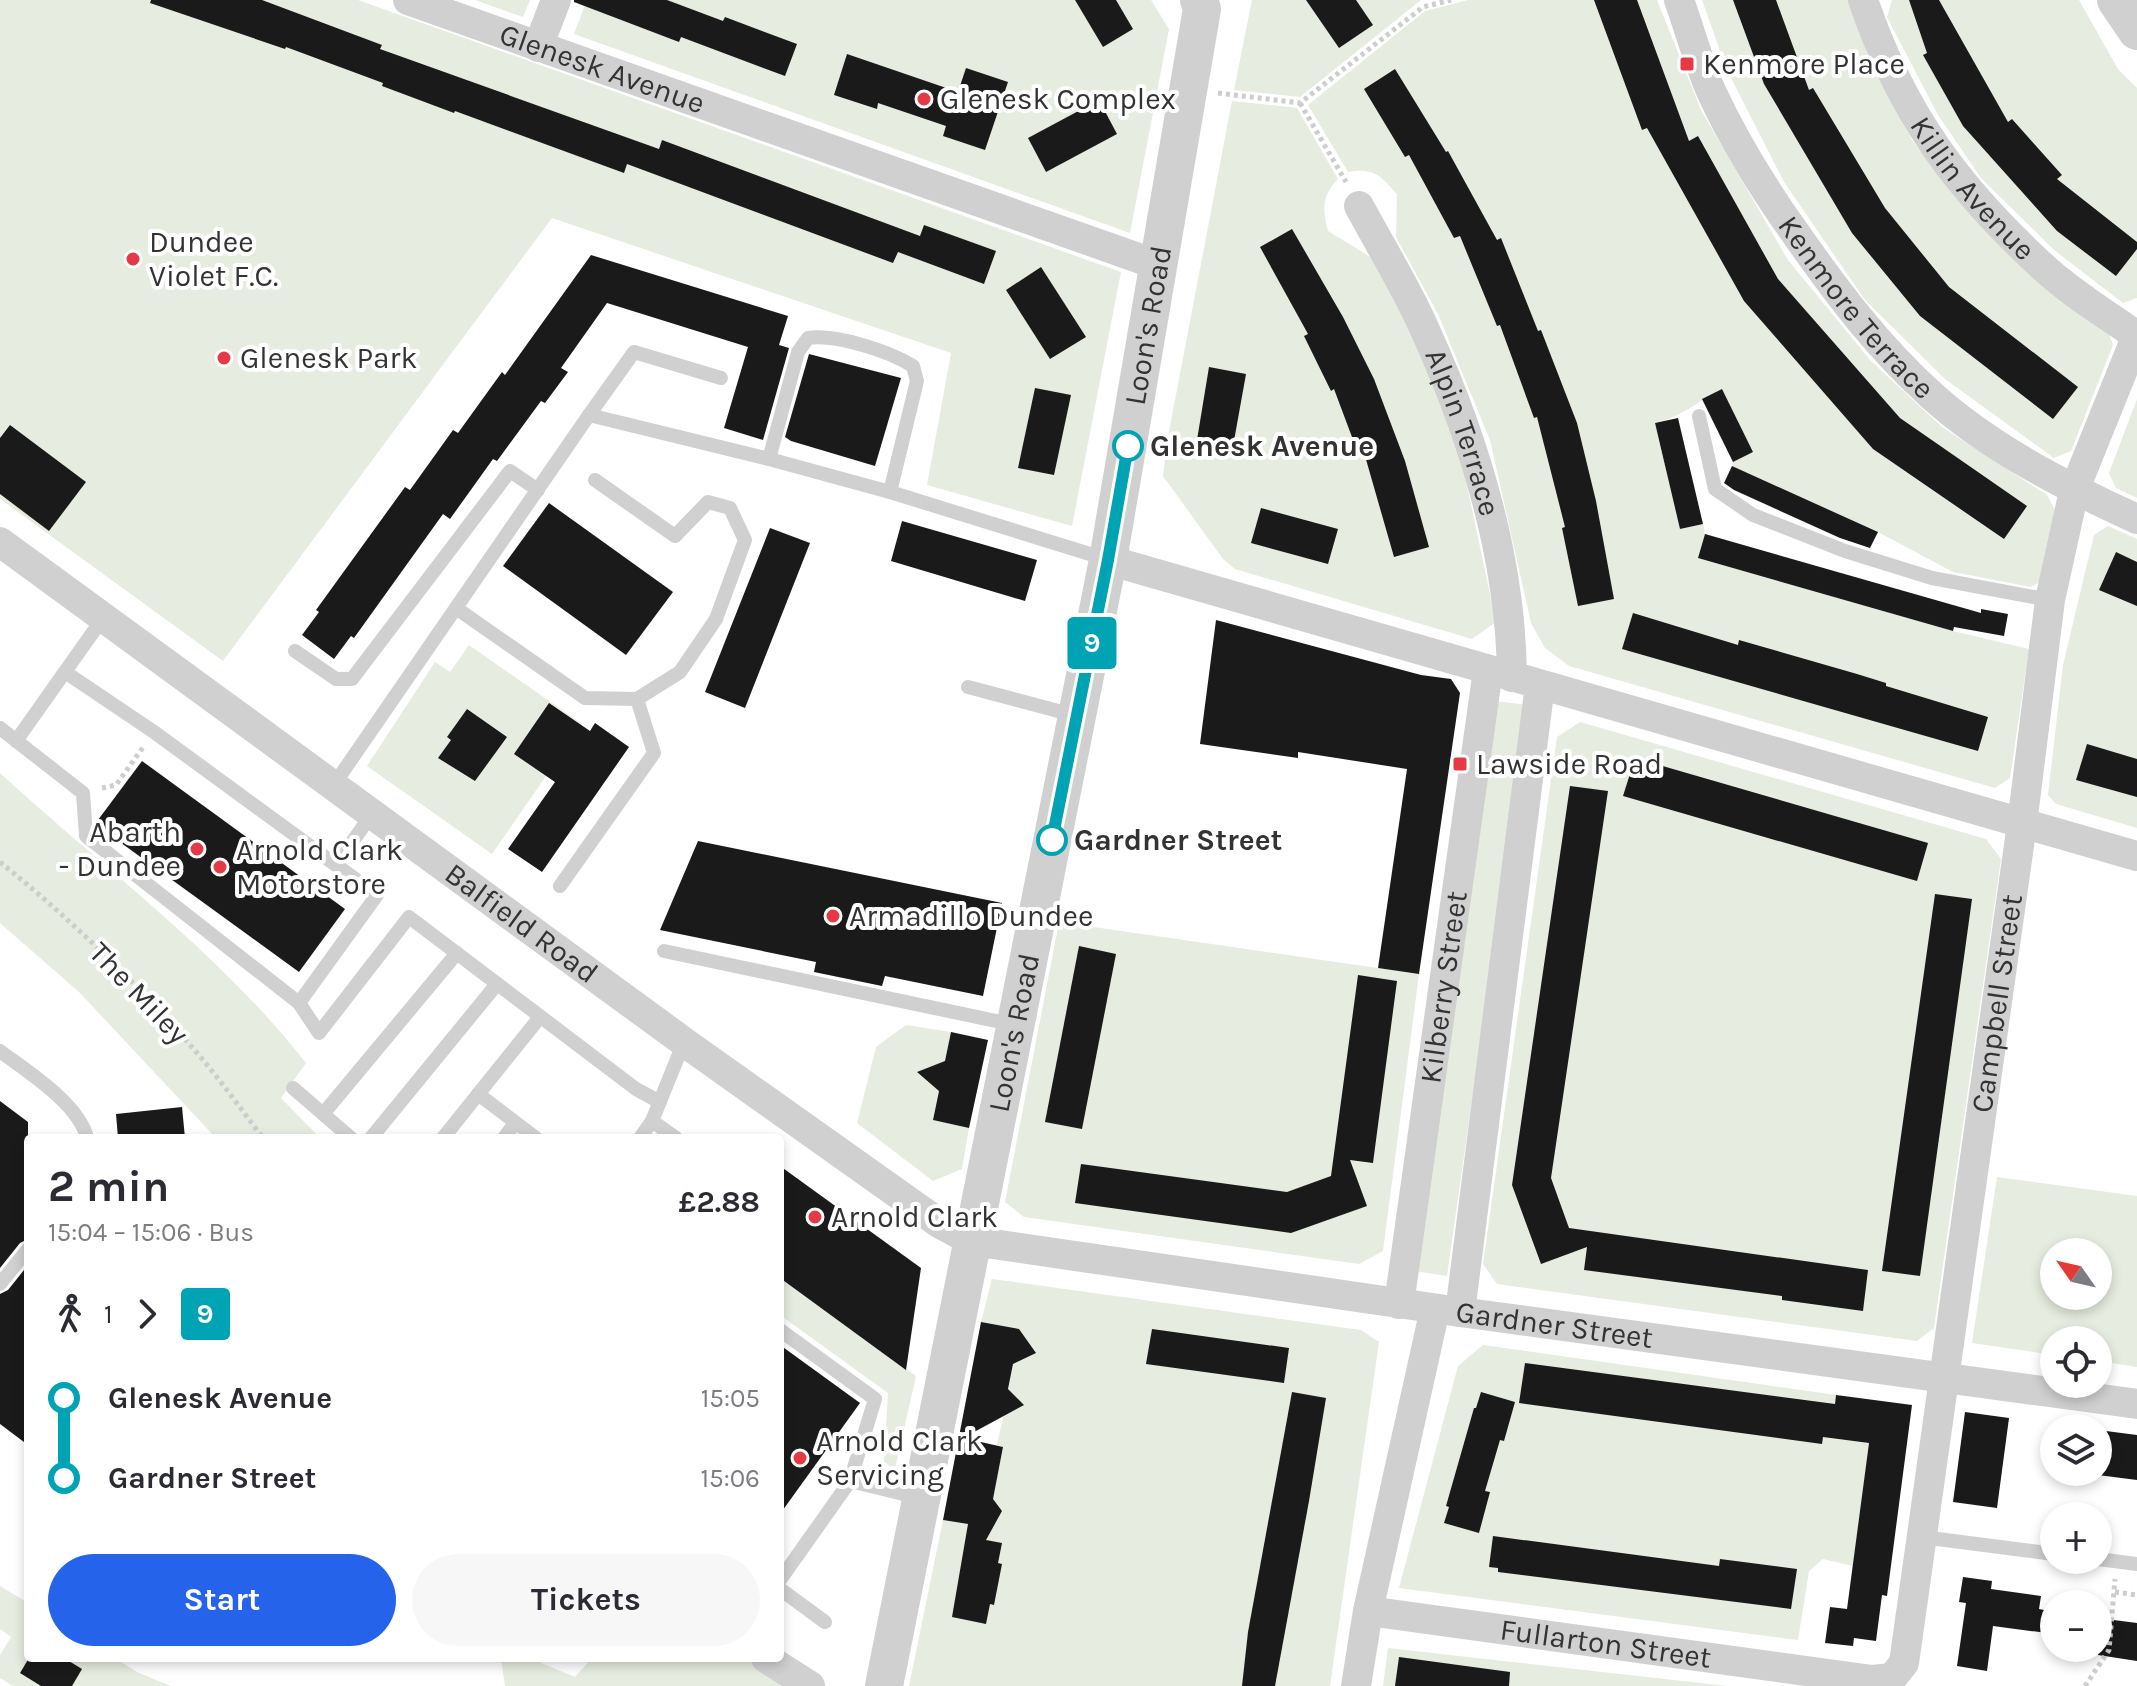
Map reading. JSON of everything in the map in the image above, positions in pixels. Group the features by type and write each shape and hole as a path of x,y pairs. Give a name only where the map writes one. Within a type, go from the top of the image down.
{"street":[{"name":"Glenesk Avenue","path":"408,0 1158,265"},
{"path":"538,47 556,0"},
{"name":"Loon's Road","path":"884,1686 1108,560 1190,90 1202,9 1199,0"},
{"name":"Kenmore Terrace","path":"1679,0 1711,91 1757,178 1874,339 1932,396 1986,437 2074,491 2137,519"},
{"name":"Killin Avenue","path":"1863,0 1879,47 1921,128 1964,188 2044,269 2137,336"},
{"path":"2116,0 2137,31"},
{"name":"Alpin Terrace","path":"1359,206 1425,329 1475,455 1505,587 1512,628 1514,677"},
{"name":"Campbell Street","path":"1892,1678 1904,1663 1946,1377 2050,600 2074,491 2137,336"},
{"name":"Balfield Road","path":"0,542 684,1042 939,1223 972,1241"},
{"path":"1108,560 2137,856"},
{"name":"Kilberry Street","path":"1399,1304 1514,677"},
{"name":"Kilberry Street","path":"1356,1686 1368,1611 1447,1310 1514,677"},
{"name":"Gardner Street","path":"972,1241 1399,1304 2137,1404"},
{"name":"Fullarton Street","path":"1368,1611 1872,1680 1892,1678"},
{"path":"772,1662 810,1686"}],"lane":[{"path":"769,459 798,352 808,338 825,335 901,359 913,366 917,381 890,492"},
{"path":"333,786 634,352 721,378"},
{"path":"589,415 890,492 1108,560"},
{"path":"1699,416 1715,489 1753,515 1845,551 1932,578 2050,600"},
{"path":"295,651 336,679 352,679 510,471 538,490"},
{"path":"456,608 585,698 637,699 680,672 716,619 745,540 730,508 708,502 675,536 595,480"},
{"path":"16,741 103,618"},
{"path":"65,672 154,732 377,895 299,1003"},
{"path":"968,687 1077,716"},
{"path":"560,886 654,753 637,699"},
{"path":"0,728 83,793 86,836 299,1003 319,1033 409,917 636,1089 660,1102"},
{"path":"336,865 372,814"},
{"path":"664,951 1015,1025"},
{"path":"323,1114 457,953"},
{"path":"374,1134 497,984"},
{"path":"446,1134 540,1017"},
{"path":"643,1134 652,1121 684,1042"},
{"path":"0,1051 44,1084 83,1123 86,1134"},
{"path":"293,1088 346,1134"},
{"path":"478,1094 530,1134"},
{"path":"652,1121 670,1134"},
{"path":"507,1134 515,1123"},
{"path":"0,1284 24,1254"},
{"path":"784,1333 875,1399 850,1481 784,1574"},
{"path":"850,1481 923,1498"},
{"path":"1922,1537 2040,1552"},
{"path":"2112,1561 2137,1564"},
{"path":"784,1592 825,1622"}],"path":[{"path":"1190,90 1300,103 1423,7 1451,0"},
{"path":"1300,103 1359,206"},
{"path":"83,793 116,785 154,732"},
{"name":"The Miley","path":"0,862 136,986 204,1061 260,1134"},
{"path":"2085,1686 2109,1650 2116,1577"},
{"path":"2115,1592 2137,1595"}],"shaded area":[{"path":"0,0 358,0 1121,272 1072,526 927,485 951,353 552,218 223,661 0,499"},
{"path":"475,0 530,0 523,17"},
{"path":"587,0 1151,0 1169,29 1130,233 574,34"},
{"path":"1252,0 1421,0 1300,97 1234,90"},
{"path":"1468,0 1657,0 1701,110 1788,260 1870,360 1942,427 2047,495 2055,510 2041,581 2031,587 1953,572 1878,532 1732,466 1733,462 1753,452 1722,389 1682,413 1655,423 1680,529 1703,524 1705,534 1698,558 1953,631 2029,649 2010,778 1995,788 1569,666 1545,648 1531,623 1490,440 1438,314 1396,237 1397,194 1376,174 1348,172 1308,105 1425,11"},
{"path":"1702,0 1850,0 1869,60 1912,140 1955,197 2034,277 2108,330 2113,345 2071,451 2054,458 1945,379 1865,300 1784,182 1726,68"},
{"path":"1892,0 2079,0 2118,69 2137,88 2137,298 2123,303 2054,250 1981,178 1938,115 1887,17"},
{"path":"1232,101 1297,108 1338,179 1325,203 1328,231 1372,258 1409,324 1459,448 1496,622 1472,639 1235,569 1223,559 1163,476"},
{"path":"2137,399 2137,498 2116,488 2109,473"},
{"path":"2108,526 2137,539 2137,828 2056,804 2048,795 2063,665 2094,535"},
{"path":"469,645 582,724 492,854 367,766 435,662 450,672"},
{"path":"1495,701 1528,705 1447,1276 1414,1271"},
{"path":"1580,722 1986,839 2001,859 1934,1328 1917,1341 1497,1284 1483,1264 1557,737"},
{"path":"0,773 159,912 236,984 272,1023 306,1063 281,1098 316,1134 212,1134 79,992 0,923"},
{"path":"1059,922 1419,974 1383,1251 1359,1264 1024,1217 1005,1202"},
{"path":"906,1025 951,1032 944,1068 932,1066 925,1073 940,1084 933,1120 969,1128 962,1169 933,1181 857,1123 876,1047"},
{"path":"1997,1177 2137,1196 2137,1367 2112,1363 2112,1326 2040,1326 2040,1353 1972,1343"},
{"path":"992,1279 1361,1330 1379,1342 1330,1686 909,1686 943,1520 982,1527 1000,1508 987,1503 994,1494 1003,1447 997,1445 1005,1408 1015,1410 1020,1404 1017,1398 1007,1396 1015,1355 1032,1351 1029,1343 1018,1341 1019,1329 981,1322"},
{"path":"784,1281 916,1376 895,1469 884,1462 888,1393 784,1318"},
{"path":"1483,1345 1836,1395 1830,1438 1869,1443 1853,1566 1823,1559 1809,1571 1798,1640 1399,1588 1458,1366"},
{"path":"0,1586 24,1601 24,1662 121,1662 171,1686 13,1686 0,1678 0,1655 11,1637 0,1629"},
{"path":"1388,1648 1727,1686 1383,1686"},
{"path":"502,1662 539,1662 575,1677 588,1662 751,1662 787,1686 505,1686"}],"building":[{"path":"151,0 262,0 382,45 380,49 659,149 662,140 920,236 924,225 996,251 984,284 898,252 893,263 627,164 624,173 454,113 382,86 383,83 286,47 150,3"},
{"path":"574,0 667,0 723,21 725,17 797,44 785,76 681,37 679,42"},
{"path":"1075,0 1116,0 1133,29 1103,47"},
{"path":"1306,0 1356,0 1373,25 1339,48"},
{"path":"1594,0 1637,0 1689,141 1698,136 1778,279 1900,418 2027,506 2004,539 1873,449 1744,301 1647,128 1642,130"},
{"path":"1733,0 1776,0 1809,90 1813,88 1885,208 1949,287 2078,387 2053,419 1920,316 1852,233 1764,84"},
{"path":"1909,0 1939,0 2008,122 2012,119 2062,175 2057,179 2137,242 2137,249 2116,276 2057,231 1963,126 1923,55 1927,53"},
{"name":"Glenesk Complex","path":"847,54 958,92 966,68 1008,82 985,150 943,136 946,126 878,103 877,109 834,95"},
{"path":"1395,69 1448,151 1497,240 1501,238 1538,331 1541,330 1577,423 1596,501 1614,599 1578,606 1562,528 1565,527 1537,417 1534,418 1500,325 1497,326 1460,236 1454,238 1409,155 1405,157 1364,89"},
{"path":"1099,100 1117,134 1046,172 1028,138"},
{"path":"1292,229 1343,317 1374,379 1405,461 1429,547 1394,557 1361,442 1358,453 1334,389 1331,391 1304,336 1308,334 1260,247"},
{"path":"591,255 788,316 779,345 789,348 763,440 724,428 748,347 607,303 561,368 568,372 545,403 541,401 497,461 493,459 450,519 443,514 354,638 351,636 334,659 302,635 319,612 316,610 405,487 410,490 453,430 458,433 502,372 505,375"},
{"path":"1041,267 1086,337 1050,359 1006,290"},
{"path":"809,354 901,378 875,466 785,437"},
{"path":"1209,367 1246,374 1232,452 1196,446"},
{"path":"1035,388 1071,395 1054,475 1018,468"},
{"path":"1722,389 1753,452 1733,462 1702,399"},
{"path":"1678,418 1703,524 1680,529 1655,423"},
{"path":"10,425 86,482 49,531 0,494 0,438"},
{"path":"1732,466 1878,532 1870,548 1840,538 1734,490 1724,483"},
{"path":"549,503 673,592 626,655 503,566"},
{"path":"1261,508 1338,529 1328,564 1251,543"},
{"path":"902,521 1037,560 1025,601 891,561"},
{"path":"770,528 810,543 745,708 705,692"},
{"path":"1705,534 1981,613 1981,609 2008,614 2004,636 1954,627 1953,631 1698,558"},
{"path":"2116,552 2137,562 2137,606 2099,590"},
{"path":"1633,613 1738,645 1739,640 1857,674 1988,717 1978,751 1622,649"},
{"path":"1216,620 1421,675 1451,679 1460,693 1419,974 1378,968 1407,769 1298,752 1298,758 1200,744"},
{"path":"549,703 590,731 595,723 629,747 542,872 508,849 555,782 514,754"},
{"path":"467,709 507,737 475,781 438,758 451,740 447,737"},
{"path":"2087,744 2137,759 2137,797 2076,780"},
{"path":"1635,758 1928,843 1917,881 1623,796"},
{"name":"Arnold Clark Motorstore","path":"142,761 345,909 299,972 95,824"},
{"path":"1570,786 1608,791 1551,1178 1569,1228 1868,1270 1863,1311 1782,1300 1782,1296 1584,1270 1587,1247 1541,1264 1512,1185"},
{"name":"Armadillo Dundee","path":"698,841 1002,903 983,996 885,976 882,986 814,972 816,962 660,930"},
{"path":"1935,894 1972,899 1920,1276 1882,1271"},
{"path":"1079,946 1116,954 1082,1129 1045,1122"},
{"path":"1358,975 1397,981 1373,1163 1350,1160 1367,1206 1291,1233 1075,1203 1081,1164 1287,1192 1331,1176"},
{"path":"951,1032 988,1040 969,1128 933,1120 939,1091 917,1072 945,1061"},
{"path":"0,1101 28,1122 28,1134 24,1134 24,1241 0,1268"},
{"path":"182,1107 185,1134 118,1134 116,1114"},
{"name":"Arnold Clark","path":"784,1169 921,1268 906,1370 784,1281"},
{"path":"24,1270 24,1442 0,1424 0,1294 8,1290"},
{"path":"981,1322 1019,1329 1036,1353 1013,1364 1008,1389 1024,1405 963,1438 1003,1447 993,1499 1002,1511 986,1540 1002,1543 998,1563 1002,1564 994,1605 990,1604 986,1624 952,1617 968,1524 943,1520"},
{"path":"1152,1329 1289,1348 1284,1383 1146,1364"},
{"name":"Arnold Clark Servicing","path":"784,1348 860,1403 784,1508"},
{"path":"1525,1363 1835,1404 1836,1395 1912,1405 1887,1596 1882,1595 1876,1641 1854,1638 1853,1646 1825,1643 1830,1607 1847,1609 1869,1443 1823,1437 1822,1444 1519,1403"},
{"path":"1292,1392 1326,1398 1309,1501 1275,1686 1242,1686 1248,1632"},
{"path":"1481,1392 1515,1402 1485,1491 1490,1492 1479,1533 1444,1523 1449,1507 1446,1506"},
{"path":"1965,1412 2009,1418 1997,1508 1953,1502"},
{"path":"2112,1432 2137,1435 2137,1480 2112,1477"},
{"path":"1493,1536 1719,1566 1720,1559 1797,1569 1791,1609 1498,1572 1498,1568 1489,1567"},
{"path":"1963,1577 1992,1581 1991,1589 2040,1596 2040,1632 1993,1626 1987,1671 1957,1666 1966,1603 1959,1602"},
{"path":"2112,1620 2137,1623 2137,1661 2112,1657"},
{"path":"1399,1657 1510,1672 1509,1686 1395,1686"},
{"path":"27,1662 71,1662 82,1669 72,1686 41,1686 20,1673"}],"bus line":[{"name":"9","path":"1052,840 1128,446"}],"place":[{"name":"Kenmore Place","path":"1687,64"},
{"name":"Glenesk Complex","path":"924,99"},
{"name":"Dundee Violet F.C.","path":"133,259"},
{"name":"Glenesk Park","path":"224,358"},
{"name":"Glenesk Avenue","path":"1128,446"},
{"name":"Lawside Road","path":"1460,764"},
{"name":"Gardner Street","path":"1052,840"},
{"name":"Abarth - Dundee","path":"197,849"},
{"name":"Arnold Clark Motorstore","path":"220,867"},
{"name":"Armadillo Dundee","path":"833,916"},
{"name":"Arnold Clark","path":"815,1217"},
{"name":"Arnold Clark Servicing","path":"800,1458"}]}
